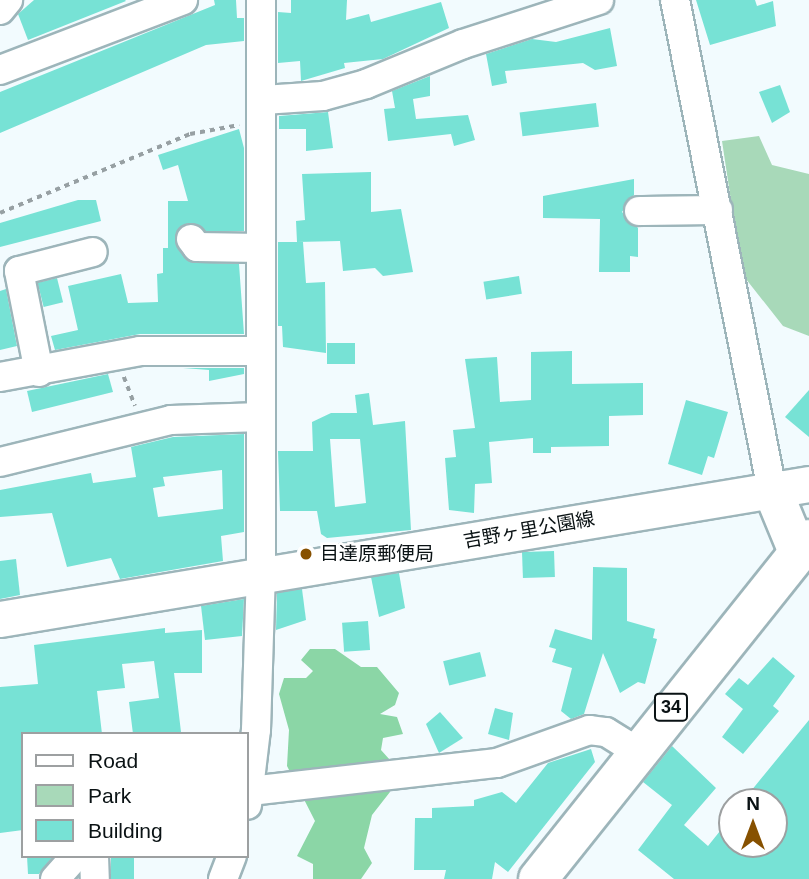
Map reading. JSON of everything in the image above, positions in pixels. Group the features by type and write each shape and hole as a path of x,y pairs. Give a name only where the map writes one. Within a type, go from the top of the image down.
{"highway":[{"path":"791,486 803,545"},
{"name":"34","path":"538,879 803,545"}],"main road":[{"name":"吉野ヶ里公園線","path":"0,619 791,486"}],"street":[{"path":"0,9 8,0"},
{"path":"0,69 183,0"},
{"path":"261,0 261,575 248,801 497,763 589,730 606,732 638,752"},
{"path":"262,111 366,84 463,44 599,0"},
{"path":"675,0 718,210 791,486"},
{"path":"639,211 718,210"},
{"path":"191,239 197,247 261,248"},
{"path":"39,372 19,271 93,252"},
{"path":"0,377 39,372 124,352 261,351"},
{"path":"0,462 171,420 261,417"},
{"path":"55,879 74,858"},
{"path":"94,858 95,879"},
{"path":"223,879 231,858"}],"path":[{"path":"0,213 190,134 262,111"},
{"path":"124,352 119,363 143,428"}],"green space":[{"path":"759,136 772,165 809,174 809,336 783,326 742,274 722,141"},
{"path":"310,649 335,649 361,667 377,667 399,693 395,705 380,714 397,717 403,734 383,738 381,750 390,760 380,770 390,792 372,815 364,848 372,863 361,879 313,879 313,864 297,856 315,821 287,766 289,730 279,694 284,678 306,678 313,671 301,660"}],"building":[{"path":"34,0 126,1 28,40 18,14"},
{"path":"214,0 236,0 237,18 244,18 244,41 206,45 0,133 0,92 215,5"},
{"path":"291,0 347,0 346,20 369,14 371,22 441,2 449,28 383,59 344,63 345,68 301,81 300,61 278,63 278,12 291,13"},
{"path":"696,0 755,0 757,6 773,1 776,26 710,45"},
{"path":"610,28 617,66 595,70 583,63 505,71 507,83 492,86 486,54 532,39 556,42"},
{"path":"430,76 430,96 413,99 416,119 468,115 475,140 454,146 451,134 388,141 384,109 395,108 392,91"},
{"path":"780,85 790,112 772,123 759,92"},
{"path":"596,103 599,127 522,136 520,112"},
{"path":"328,112 333,148 306,151 306,129 279,129 279,116"},
{"path":"239,129 244,148 244,231 205,231 188,223 175,240 190,262 239,264 244,334 140,334 55,350 51,336 78,330 68,286 121,274 128,303 158,302 157,274 163,273 163,248 168,248 168,201 188,201 178,165 163,170 158,155"},
{"path":"371,172 371,212 401,209 413,272 383,276 375,268 343,271 340,241 297,242 296,221 305,220 302,174"},
{"path":"634,179 634,195 622,212 638,228 638,257 630,256 630,272 599,272 600,219 543,218 543,196"},
{"path":"78,200 96,200 101,221 0,247 0,223"},
{"path":"278,242 303,242 306,283 325,282 326,353 283,347 282,326 278,326"},
{"path":"519,276 522,294 486,299 483,282"},
{"path":"57,278 63,302 44,307 38,283"},
{"path":"6,289 17,346 0,350 0,291"},
{"path":"327,343 355,343 355,364 327,364"},
{"path":"572,351 572,384 643,383 643,415 609,416 609,446 551,447 551,453 533,453 533,438 489,442 492,483 475,484 474,513 449,510 445,458 456,457 453,430 475,428 465,359 497,357 500,402 531,400 531,352"},
{"path":"183,368 244,368 244,374 209,381 209,370"},
{"path":"108,374 113,392 32,412 27,391"},
{"path":"809,390 809,437 785,417"},
{"path":"369,393 373,425 405,421 411,530 327,538 321,534 317,511 280,511 278,451 313,451 312,422 331,413 357,413 355,395","holes":["330,439 360,439 366,503 335,507"]},
{"path":"686,400 728,412 714,458 708,456 702,475 668,464"},
{"path":"244,434 244,532 221,536 223,561 120,579 111,558 67,567 52,513 0,517 0,490 91,473 93,483 136,477 131,447 173,437","holes":["222,470 223,509 158,517 153,488 165,486 163,477"]},
{"path":"554,551 555,577 523,578 522,552"},
{"path":"16,559 20,595 0,599 0,561"},
{"path":"593,567 627,568 627,621 655,629 653,638 657,639 645,684 638,682 620,693 603,653 584,714 571,719 561,711 572,668 552,662 556,649 549,647 555,629 592,640"},
{"path":"399,573 405,608 379,617 371,577"},
{"path":"302,589 306,620 276,630 277,593"},
{"path":"244,599 242,636 205,640 201,606"},
{"path":"368,621 370,650 344,652 342,623"},
{"path":"165,628 165,633 202,630 202,673 174,673 181,732 133,732 129,702 159,698 154,661 122,664 125,688 97,691 102,732 21,732 21,830 0,833 0,687 38,684 34,645"},
{"path":"480,652 486,676 449,685 443,661"},
{"path":"773,657 795,676 773,706 779,711 743,754 722,737 743,709 725,694 739,678 748,685"},
{"path":"495,708 513,713 509,740 488,734"},
{"path":"440,712 463,738 439,753 426,724"},
{"path":"809,720 809,879 674,879 638,850 672,805 643,782 672,746 716,788 684,825 708,846 718,834 718,858 788,858 788,788 753,788"},
{"path":"591,749 595,762 508,872 495,862 492,879 444,879 446,870 414,870 415,818 432,818 432,808 474,806 474,800 502,792 516,803 548,763"},
{"path":"27,858 51,858 39,874 28,874"},
{"path":"111,858 134,858 134,879 111,879"}],"place":[{"name":"目達原郵便局","path":"306,554"}]}
